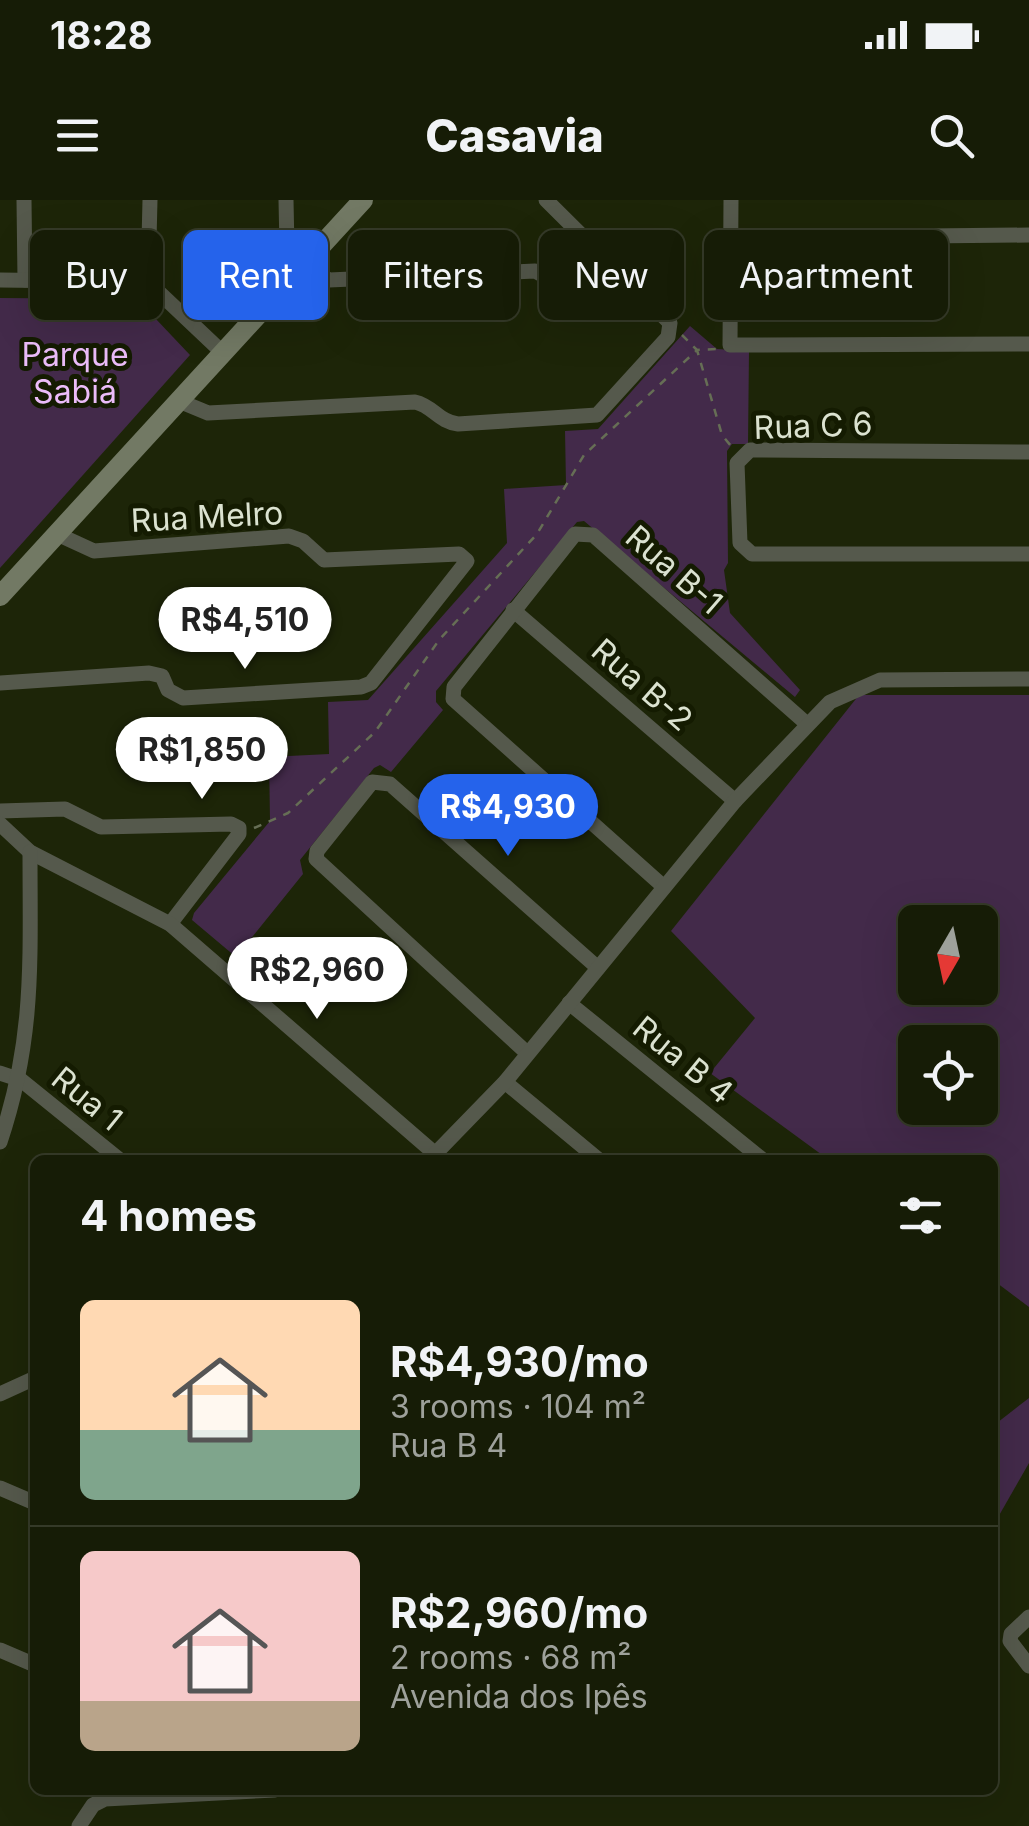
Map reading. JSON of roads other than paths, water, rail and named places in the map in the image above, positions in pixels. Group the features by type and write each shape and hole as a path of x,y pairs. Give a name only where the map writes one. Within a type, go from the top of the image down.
{"street":[{"path":"24,200 25,280"},
{"path":"149,230 150,200"},
{"path":"286,200 287,230"},
{"path":"328,237 362,200"},
{"path":"546,200 575,230"},
{"path":"731,200 731,230"},
{"path":"948,235 1029,234"},
{"path":"328,279 539,273"},
{"path":"0,280 30,280"},
{"path":"163,296 223,354"},
{"path":"0,596 254,320"},
{"path":"179,401 208,414 415,402 458,424 588,417 597,415 668,337 670,323 667,320"},
{"path":"730,320 730,344 1029,344"},
{"name":"Rua C 6","path":"1029,452 750,450 739,457 740,543 752,554 1029,554"},
{"name":"Rua B-1","path":"513,610 576,534 586,532 807,724"},
{"name":"Rua Melro","path":"0,683 149,673 162,676 168,690 183,698 361,687 371,683 467,566 460,554 324,560 303,541 289,536 94,550 58,534"},
{"path":"513,610 454,687 453,699 664,887"},
{"name":"Rua B-2","path":"513,610 735,801"},
{"path":"441,1155 735,801 830,702 880,680 1029,680"},
{"path":"527,1053 316,859 317,851 372,782 390,784 598,968"},
{"path":"0,811 65,808 101,827 231,824 239,828 239,834 170,924"},
{"path":"3,834 30,852 170,924 437,1155"},
{"path":"0,1142 21,1080 30,1006 30,852"},
{"name":"Rua B 4","path":"569,1002 757,1155"},
{"path":"0,1073 21,1080"},
{"name":"Rua 1","path":"21,1080 114,1155"},
{"path":"505,1082 592,1155"},
{"path":"0,1394 30,1380"},
{"path":"0,1488 30,1501"},
{"path":"1029,1617 1011,1634 1012,1647 1029,1666"},
{"path":"0,1650 30,1663"},
{"path":"79,1826 94,1805 105,1800 190,1795"}],"park label":[{"name":"Parque Sabiá","path":"75,374"}]}
